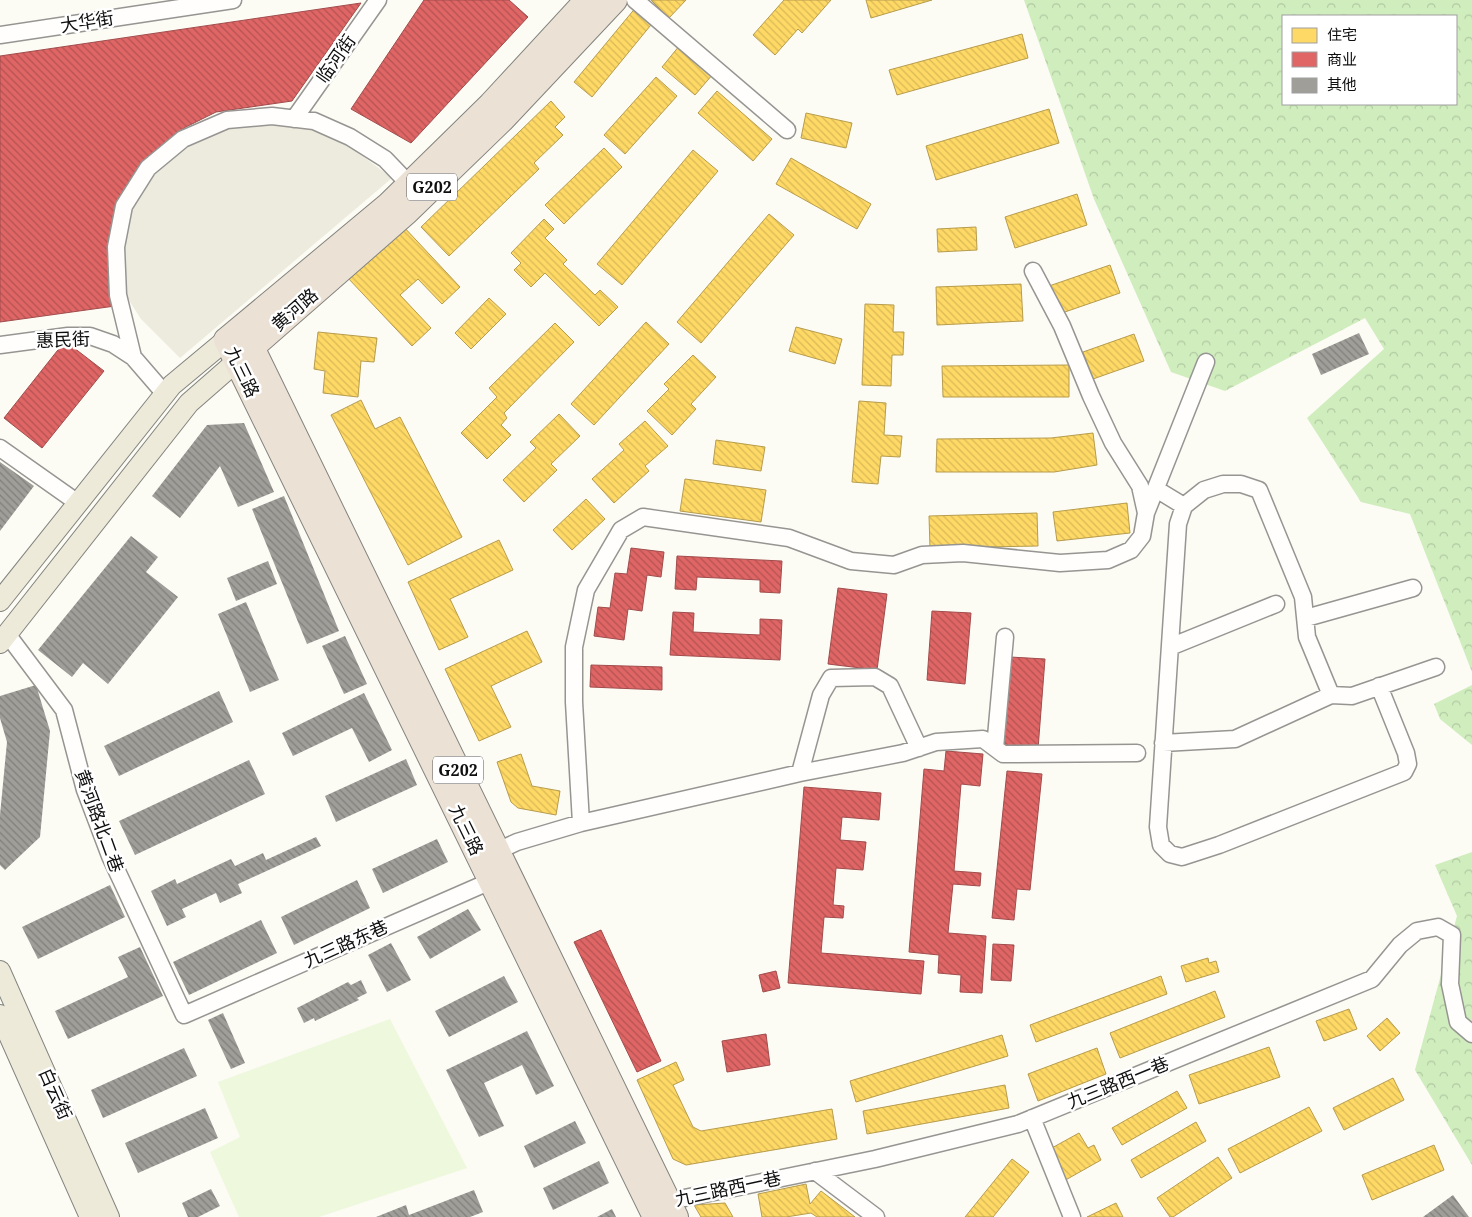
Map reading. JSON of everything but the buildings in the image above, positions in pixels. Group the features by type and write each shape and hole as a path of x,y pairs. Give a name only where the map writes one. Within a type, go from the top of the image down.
{"highway":[{"name":"黄河路","path":"226,340 388,205 491,104 587,0"},
{"name":"黄河路","path":"244,354 413,206 502,120 615,0"},
{"name":"九三路","path":"226,340 244,354 662,1210"}],"main road":[{"name":"黄河路","path":"0,601 172,385 226,340"},
{"name":"黄河路","path":"4,639 189,403 244,354"},
{"name":"白云街","path":"0,971 110,1217"},
{"name":"白云街","path":"0,1015 90,1217"}],"street":[{"name":"大华街","path":"0,35 233,0"},
{"name":"临河街","path":"294,119 378,0"},
{"path":"635,0 787,130"},
{"path":"133,358 118,295 116,247 124,206 148,168 183,139 226,120 272,116 314,121 350,137 385,159 409,184"},
{"path":"1033,271 1062,326 1113,443 1140,486 1146,513"},
{"name":"惠民街","path":"0,345 68,336 90,336 113,344 133,358 165,394"},
{"path":"581,823 574,702 574,647 586,590 621,530 643,517 789,538 851,561 894,565 922,556 963,553 1060,564 1108,560 1131,550 1142,536 1146,513 1206,362"},
{"path":"0,448 78,503"},
{"path":"1331,694 1307,637 1303,597 1259,490 1241,484 1223,484 1204,490 1184,506 1178,524 1158,827 1161,844 1170,854 1182,858 1404,772 1408,764 1406,753 1379,686"},
{"path":"1156,489 1184,506"},
{"path":"1306,618 1413,588"},
{"path":"1170,647 1276,604"},
{"path":"995,748 1004,638"},
{"name":"黄河路北二巷","path":"4,639 64,710 85,790 110,856 184,1015"},
{"path":"1163,743 1235,739 1331,694 1352,696 1436,667"},
{"path":"800,773 821,695 830,678 875,678 890,686 919,748"},
{"path":"488,855 517,842 581,823 800,773 903,753 936,742 983,740 1003,754 1137,752"},
{"name":"九三路东巷","path":"184,1015 500,877"},
{"name":"九三路西一巷","path":"662,1210 815,1171 875,1159 1018,1124 1372,979 1400,945 1417,931 1438,926 1452,934 1450,984 1458,1022 1472,1034"},
{"path":"1032,1118 1072,1217"},
{"path":"815,1171 876,1217"}],"green space":[{"path":"1024,0 1472,0 1472,672 1410,514 1361,502 1307,418 1384,349 1365,318 1225,391 1171,372 1094,199"},
{"path":"1472,685 1472,745 1440,719 1434,704"},
{"path":"1472,852 1472,1165 1415,1070 1457,916 1435,865"},
{"path":"390,1019 467,1168 319,1217 239,1217 210,1152 240,1137 218,1082"}],"shaded area":[{"path":"289,113 346,144 392,178 180,358 141,319 118,283 120,217 150,170 222,118"}]}
